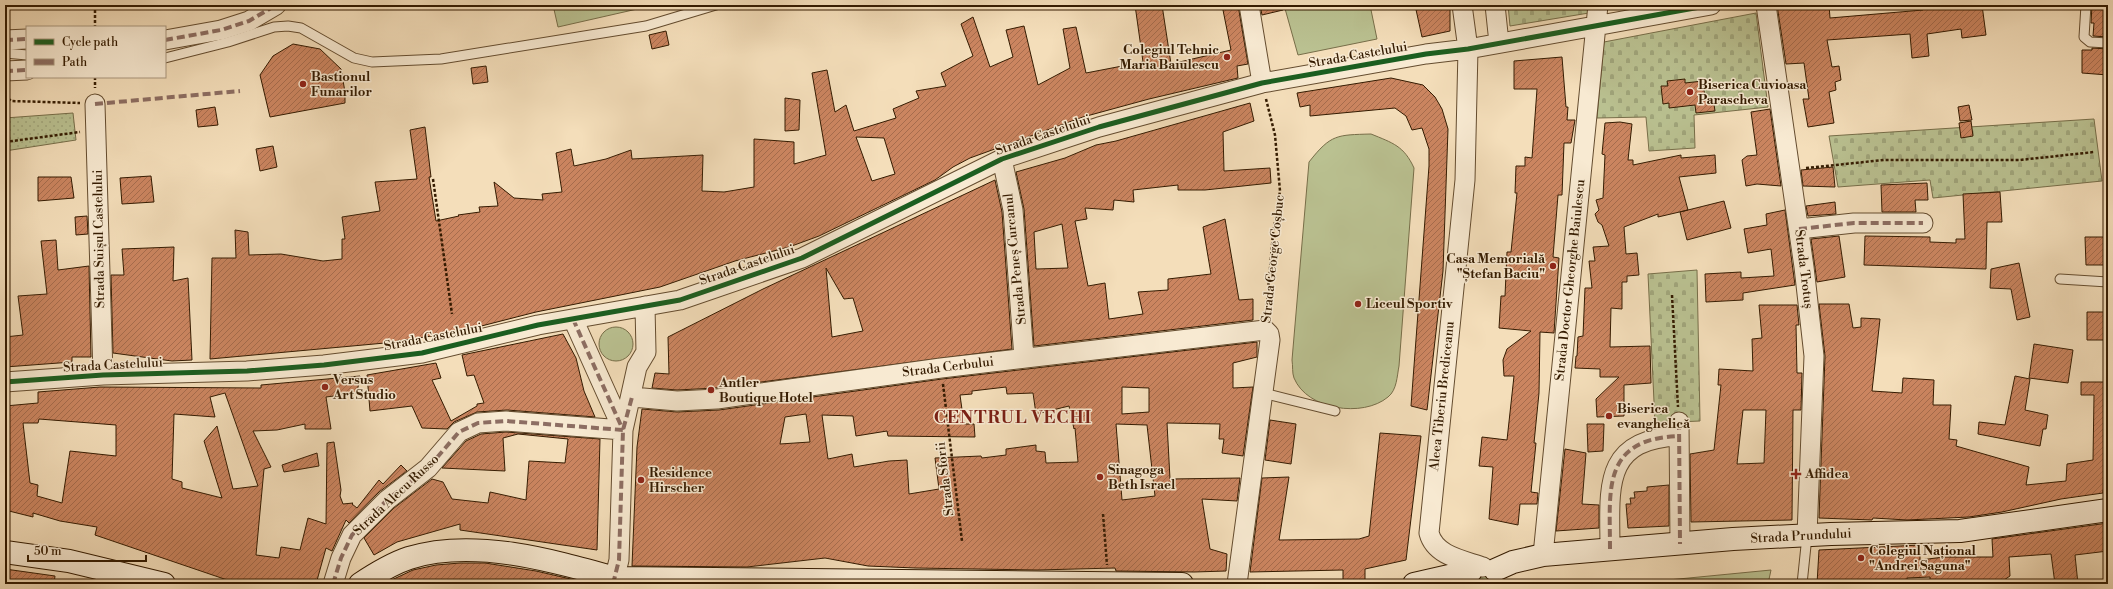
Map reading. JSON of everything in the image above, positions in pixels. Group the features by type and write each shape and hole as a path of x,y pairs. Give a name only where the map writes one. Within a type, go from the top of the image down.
{"street":[{"path":"166,40 221,30 249,21 276,5"},
{"path":"1249,5 1262,83"},
{"name":"Aleea Tiberiu Brediceanu","path":"1462,5 1467,46 1465,180 1429,533 1430,538 1439,550 1483,575"},
{"path":"1495,5 1499,43"},
{"name":"Strada Doctor Gheorghe Baiulescu","path":"1543,555 1598,5"},
{"name":"Strada Castelului","path":"5,382 102,375 247,371 324,365 422,353 538,325 680,300 802,258 1002,159 1099,127 1262,83 1467,46 1499,43 1596,24 1711,5"},
{"name":"Strada Trotuș","path":"1766,5 1799,229 1814,356 1807,535"},
{"path":"5,40 26,39"},
{"path":"5,71 26,70"},
{"name":"Strada Suișul Castelului","path":"96,104 102,375"},
{"name":"Strada Peneș Curcanul","path":"1002,159 1012,210 1024,358"},
{"path":"1799,229 1854,223 1923,223"},
{"path":"614,581 619,560 623,430 632,397 637,367 646,352 645,306"},
{"path":"573,319 623,430"},
{"name":"Strada Cerbului","path":"632,397 640,399 677,400 717,399 941,368 1265,330"},
{"name":"Strada George Coșbuc","path":"1236,584 1270,340 1269,334 1265,330"},
{"name":"Strada Alecu Russo","path":"333,584 341,558 352,535 387,500 428,468 459,432 478,423 506,421 623,430"},
{"path":"1610,549 1609,492 1615,468 1623,455 1636,446 1679,429 1680,544"},
{"name":"Strada Prundului","path":"1414,584 1483,575 1513,562 1543,555 1807,535 1960,531 2108,510"},
{"path":"360,584 378,572 408,558 444,551 478,550 561,563 614,581 1182,584"},
{"path":"5,552 69,561 164,584"}],"lane":[{"path":"166,58 228,42 274,27 288,26 301,28 354,58 372,62 441,59 646,26 716,5"},
{"path":"2086,5 2084,37 2090,42 2108,43"},
{"path":"5,53 26,55"},
{"path":"2060,279 2108,282"},
{"path":"1263,393 1335,411"},
{"path":"1802,584 1807,535"}],"path":[{"path":"95,5 95,26"},
{"path":"5,95 10,101 96,104"},
{"path":"5,142 96,130"},
{"path":"1790,169 1884,160 2020,160 2094,152"},
{"path":"433,180 452,314"},
{"path":"1672,296 1679,429"},
{"path":"1103,514 1109,583"}],"green space":[{"path":"553,5 646,5 646,7 558,27"},
{"path":"1284,5 1370,5 1377,39 1298,55"},
{"path":"1508,5 1595,5 1595,12 1510,26"},
{"path":"1756,13 1768,107 1694,115 1695,148 1649,151 1646,117 1597,118 1604,42"},
{"path":"73,113 76,140 5,151 5,118"},
{"path":"2094,119 2102,181 1933,198 1930,180 1838,187 1829,136"},
{"path":"1371,134 1397,146 1406,155 1414,168 1399,366 1395,387 1388,397 1377,404 1351,409 1323,404 1301,389 1294,378 1292,360 1309,162 1329,141 1342,136"},
{"path":"1697,270 1700,421 1655,423 1648,274"},
{"path":"616,327 628,332 633,344 628,356 616,361 604,356 599,344 604,332"},
{"path":"1771,570 1768,584 1627,584"},
{"path":"1481,573 1497,580 1499,584 1470,584"}],"building":[{"path":"1135,5 1162,5 1171,64 1231,50 1222,5 1238,5 1248,64 1237,66 1238,78 1149,99 1083,117 970,158 953,167 935,180 819,236 789,247 735,261 660,287 536,312 458,332 385,343 210,359 212,258 236,258 235,230 248,232 249,255 281,254 323,261 342,259 342,239 345,239 342,217 380,211 375,182 417,179 410,130 425,127 431,177 429,177 436,221 459,216 458,215 480,212 479,207 498,206 494,182 514,198 543,200 542,194 562,192 556,153 571,149 574,166 606,159 631,150 632,159 703,155 702,191 724,192 754,187 754,139 794,142 794,164 826,155 812,73 827,70 835,112 846,105 854,131 896,118 893,109 919,98 916,91 946,86 941,73 973,56 961,24 973,17 990,67 1013,57 1006,30 1024,26 1038,85 1070,68 1063,29 1076,27 1086,73 1143,62","holes":["856,137 884,138 895,174 872,181"]},
{"path":"1260,5 1282,5 1283,10 1262,15"},
{"path":"1415,5 1450,5 1450,31 1422,37"},
{"path":"1777,5 1829,5 1830,18 1923,10 1922,5 1982,5 1986,35 1962,38 1961,29 1927,34 1929,56 1912,58 1910,34 1827,40 1832,67 1839,66 1841,80 1835,82 1836,90 1829,92 1834,123 1808,127 1803,99 1809,99 1804,63 1786,64"},
{"path":"2092,5 2108,5 2108,37 2093,36 2094,23 2091,23"},
{"path":"666,31 669,45 652,49 649,35"},
{"name":"Bastionul Funarilor","path":"293,44 320,49 341,69 345,92 345,103 270,117 260,75 273,56"},
{"path":"2092,48 2108,49 2108,75 2082,73 2082,50 2092,50"},
{"path":"1562,57 1566,107 1568,107 1567,120 1575,120 1571,143 1564,143 1562,195 1558,195 1553,257 1559,258 1554,333 1540,332 1539,393 1531,492 1538,493 1537,504 1520,504 1518,525 1489,519 1493,467 1479,466 1482,437 1507,440 1514,376 1504,376 1503,360 1507,349 1531,331 1499,328 1501,296 1505,296 1507,252 1511,252 1517,193 1515,193 1516,166 1525,166 1525,157 1532,158 1537,89 1514,89 1514,61"},
{"path":"486,66 488,82 473,84 471,68"},
{"path":"1391,78 1423,85 1435,97 1442,109 1448,129 1443,271 1427,410 1411,406 1429,166 1429,149 1422,128 1412,130 1406,116 1395,108 1310,116 1310,105 1300,107 1297,93"},
{"path":"1685,79 1685,83 1703,81 1705,99 1713,98 1715,111 1696,113 1695,105 1669,108 1669,103 1663,104 1661,86 1668,86 1667,81"},
{"path":"785,98 800,100 799,130 785,131"},
{"path":"1250,103 1254,121 1223,132 1224,171 1270,168 1271,183 1205,190 1178,190 1178,185 1133,190 1134,202 1114,200 1113,210 1085,208 1087,219 1075,221 1088,286 1105,283 1109,319 1143,314 1138,292 1168,290 1168,279 1211,274 1203,227 1225,219 1239,300 1253,299 1253,320 1034,346 1024,209 1016,172 1065,158 1096,145 1116,141","holes":["1062,224 1068,268 1036,269 1034,232"]},
{"path":"1969,105 1972,120 1960,121 1958,107"},
{"path":"215,107 218,125 198,127 196,110"},
{"path":"1770,109 1781,186 1757,184 1746,186 1742,160 1747,156 1757,155 1751,112"},
{"path":"1971,121 1973,136 1961,138 1959,123"},
{"path":"1620,122 1632,124 1628,160 1633,160 1633,165 1681,155 1681,158 1715,155 1716,173 1679,177 1688,210 1658,217 1658,214 1624,227 1626,254 1637,253 1639,275 1627,276 1627,282 1622,282 1622,309 1611,308 1610,347 1650,346 1651,383 1624,385 1624,416 1597,417 1596,399 1619,377 1600,377 1600,369 1575,368 1578,337 1583,336 1585,288 1592,288 1589,261 1595,261 1593,247 1609,246 1602,225 1598,222 1595,214 1599,210 1596,200 1603,198 1605,155 1602,154 1605,123"},
{"path":"273,146 277,167 260,171 256,149"},
{"path":"1833,167 1835,187 1803,186 1801,170"},
{"path":"151,176 154,202 122,204 120,178"},
{"path":"38,177 71,177 74,198 38,201"},
{"path":"995,180 1002,212 1012,349 716,388 677,390 652,388 655,373 669,374 668,337 763,289","holes":["826,268 844,299 853,298 863,331 832,337"]},
{"path":"1927,183 1928,200 1915,200 1916,212 1882,212 1881,185"},
{"path":"2000,192 2002,222 1987,222 1986,269 1864,265 1865,236 1930,237 1930,242 1956,243 1956,239 1965,239 1963,194"},
{"path":"1724,201 1731,228 1687,240 1680,212"},
{"path":"1835,202 1836,214 1808,216 1806,206"},
{"path":"1785,210 1795,285 1743,293 1743,300 1706,302 1705,274 1741,272 1741,278 1774,276 1771,249 1748,253 1744,229 1767,225 1766,214"},
{"path":"87,216 88,234 76,235 75,217"},
{"path":"1839,236 1845,277 1817,282 1811,239"},
{"path":"2085,237 2108,237 2108,265 2086,265"},
{"path":"56,240 58,270 89,266 91,357 72,357 72,362 5,367 5,337 23,335 18,296 47,294 41,241"},
{"path":"174,247 173,281 188,278 192,360 172,361 113,353 111,275 124,275 122,249"},
{"path":"2019,263 2030,317 2017,320 2011,289 1990,288 1991,269"},
{"path":"1819,304 1849,304 1853,328 1861,327 1861,318 1880,319 1872,391 1902,393 1903,378 1934,380 1933,405 1951,405 1949,439 1957,440 1956,446 2029,467 2026,485 2066,481 2067,464 2093,460 2094,395 2081,395 2081,382 2108,382 2108,489 2103,490 2103,493 2061,499 2002,512 1969,517 1907,520 1873,518 1872,520 1819,518 1825,356"},
{"path":"1759,305 1797,305 1799,325 1796,325 1797,373 1802,373 1801,410 1793,410 1792,520 1691,522 1690,454 1714,450 1721,385 1718,385 1719,369 1753,371 1752,339 1762,338","holes":["1743,410 1766,410 1764,463 1737,464"]},
{"path":"2087,312 2108,312 2108,340 2087,340"},
{"path":"563,334 576,358 584,391 595,417 507,410 477,412 454,422 447,429 422,428 412,406 370,411 367,375 436,363 441,378 432,380 451,421 477,406 477,404 484,403 474,375 467,376 462,355"},
{"path":"1257,342 1257,357 1233,363 1233,388 1253,387 1243,456 1222,453 1224,439 1219,439 1220,424 1167,423 1170,479 1240,478 1237,501 1202,499 1210,549 1227,554 1226,571 1116,571 1115,568 1037,570 915,568 868,566 825,558 747,567 632,566 637,447 642,409 677,412 719,410 942,379","holes":["1006,387 1007,394 1033,393 1036,414 1069,406 1074,429 1075,428 1078,462 1046,463 1045,452 1036,451 1036,445 1006,449 1006,455 982,458 981,456 935,458 939,489 909,494 907,460 889,461 854,467 852,454 828,459 822,415 853,416 856,436 887,431 888,436 975,437 974,424 964,424 960,395 972,394 972,391","1122,387 1149,388 1149,412 1122,414","806,414 810,442 780,444 785,417","1116,424 1147,425 1155,496 1122,500"]},
{"path":"2034,344 2073,350 2068,383 2029,378"},
{"path":"360,376 357,393 326,397 331,429 305,429 305,424 277,430 253,431 271,467 264,469 256,555 279,558 281,547 300,550 308,518 326,524 327,443 334,442 341,490 340,496 343,504 353,503 352,504 357,508 379,480 383,484 401,465 407,471 379,492 349,523 346,520 332,551 326,548 316,584 239,584 95,535 97,527 60,521 33,513 33,517 5,510 5,406 38,403 38,392 100,387 261,388 261,385","holes":["225,393 258,486 233,489 217,426 204,441 222,498 182,488 182,482 172,479 174,414 215,417 210,397","39,419 116,425 116,456 70,451 62,503 37,496 38,485 30,483 23,423 38,423"]},
{"path":"2015,376 2030,379 2025,410 2048,415 2046,429 2043,429 2040,446 1978,434 1979,422 2005,425"},
{"path":"1270,420 1296,424 1291,464 1265,460"},
{"path":"1587,424 1604,424 1603,451 1588,452"},
{"path":"506,432 600,439 597,550 460,530 460,524 397,542 374,555 364,538 394,508 432,479 443,482 452,499 488,503 490,492 526,500 529,461 565,463 568,439 518,434 503,438 505,471 442,468 466,441 481,434"},
{"path":"1380,433 1421,436 1406,560 1365,569 1365,584 1343,584 1343,570 1250,572 1262,478 1289,477 1279,540 1359,539 1369,536"},
{"path":"1565,449 1586,453 1582,504 1599,505 1599,528 1556,531"},
{"path":"317,453 319,466 284,472 282,465"},
{"path":"1669,485 1669,526 1628,528 1626,504 1631,504 1630,498 1635,498 1634,492 1647,491 1647,487"},
{"path":"2108,523 2108,551 2075,555 2078,584 2055,584 2051,554 2009,557 2010,576 1998,584 1930,584 1930,577 1907,578 1907,584 1884,584 1884,580 1849,580 1848,584 1817,584 1819,550 1920,545 1920,560 1944,557 1993,557 1992,539"},
{"path":"485,563 536,571 575,580 575,584 383,584 413,570 436,565"},
{"path":"5,569 55,576 54,584 5,584"}],"marked path":[{"path":"166,40 221,30 249,21 276,5"},
{"path":"5,40 26,39"},
{"path":"5,71 26,70"},
{"path":"95,104 240,91"},
{"path":"1799,229 1854,223 1923,223"},
{"path":"573,319 623,430"},
{"path":"613,584 619,560 623,430 632,397"},
{"path":"333,584 341,558 352,535 387,500 428,468 459,432 478,423 506,421 623,430"},
{"path":"1679,422 1680,544"},
{"path":"1610,549 1611,488 1615,472 1623,458 1635,447 1654,439 1679,436"}],"cycle path":[{"path":"5,382 103,375 247,371 324,365 422,353 538,325 680,300 802,258 1002,159 1099,127 1262,83 1426,54 1468,49 1711,5"}],"place":[{"name":"Colegiul Tehnic Maria Baiulescu","path":"1227,57"},
{"name":"Bastionul Funarilor","path":"303,84"},
{"name":"Biserica Cuvioasa Parascheva","path":"1690,92"},
{"name":"Casa Memorială \"Ștefan Baciu\"","path":"1553,266"},
{"name":"Liceul Sportiv","path":"1358,304"},
{"name":"Versus Art Studio","path":"325,387"},
{"name":"Antler Boutique Hotel","path":"711,390"},
{"name":"Biserica evanghelică","path":"1609,416"},
{"name":"Affidea","path":"1796,474"},
{"name":"Sinagoga Beth Israel","path":"1100,477"},
{"name":"Residence Hirscher","path":"641,480"},
{"name":"Colegiul Național \"Andrei Șaguna\"","path":"1861,558"}],"district":[{"name":"CENTRUL VECHI","path":"1013,418"}]}
